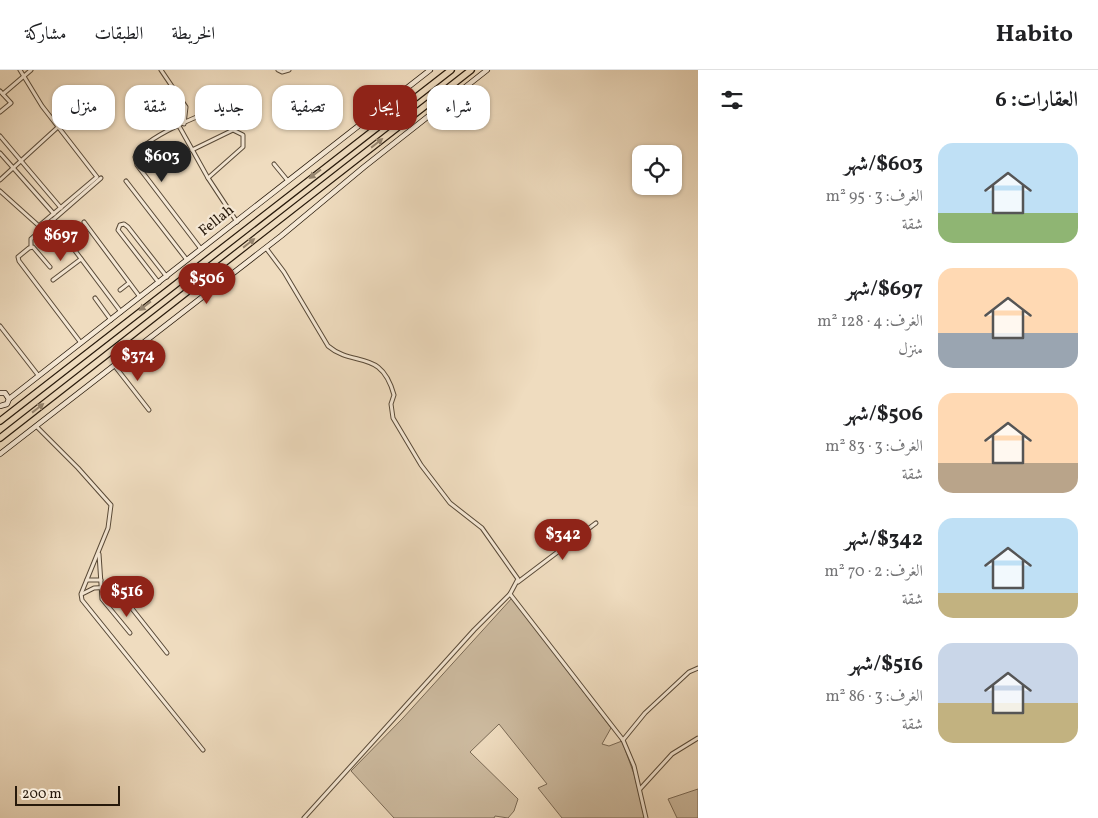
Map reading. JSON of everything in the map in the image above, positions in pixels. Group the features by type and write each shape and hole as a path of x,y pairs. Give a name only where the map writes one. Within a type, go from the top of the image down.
{"highway":[{"path":"0,421 451,70"},
{"path":"0,438 471,70"}],"street":[{"path":"20,70 52,118"},
{"path":"0,112 10,103 1,92 24,77 31,70"},
{"path":"161,70 171,85"},
{"path":"278,70 282,72 289,70"},
{"name":"Fellah","path":"0,406 7,404 9,399 18,390 141,298 430,70"},
{"path":"0,454 266,248 364,167 487,70"},
{"path":"0,180 55,130"},
{"path":"50,267 31,247 31,238 97,177 60,130"},
{"path":"168,130 140,149 134,160 202,250"},
{"path":"181,130 208,178 237,222"},
{"path":"192,150 233,130 243,135 244,147 208,178"},
{"path":"0,136 61,209"},
{"path":"0,153 55,215"},
{"path":"274,164 288,181"},
{"path":"61,209 101,178"},
{"path":"126,181 188,261"},
{"path":"0,191 36,226 55,215"},
{"path":"52,220 121,312"},
{"path":"84,222 141,298"},
{"path":"159,283 118,230 120,225 124,224 128,227 167,277"},
{"path":"31,247 20,254 18,259 81,344"},
{"path":"266,248 284,272 328,346 336,353 359,358 376,365 387,377 394,395 391,404 394,418 421,465 450,504 477,523 486,533 516,574 518,582"},
{"path":"52,280 81,258"},
{"path":"120,290 129,283"},
{"path":"95,298 111,320"},
{"path":"0,326 38,375"},
{"path":"113,365 149,410"},
{"name":"Fellah","path":"2,392 18,390"},
{"name":"Fellah","path":"2,392 9,399"},
{"path":"36,426 109,501 111,509 110,521 81,594 82,600 203,750"},
{"path":"304,818 474,630 510,594 518,582 596,523"},
{"path":"98,553 103,601 130,633"},
{"path":"87,580 101,580"},
{"path":"81,594 90,589 115,588 167,653"},
{"path":"510,594 623,740 634,766 646,818"},
{"path":"623,740 645,713 689,672 698,668"},
{"path":"640,790 678,748 698,738"}],"shaded area":[{"path":"512,598 611,728 602,744 609,746 622,741 634,774 645,818 562,818 538,788 547,784 499,724 470,752 518,799 514,811 508,818 495,816 494,818 394,818 351,771 403,718"},
{"path":"698,789 698,818 677,818 668,799"}]}
